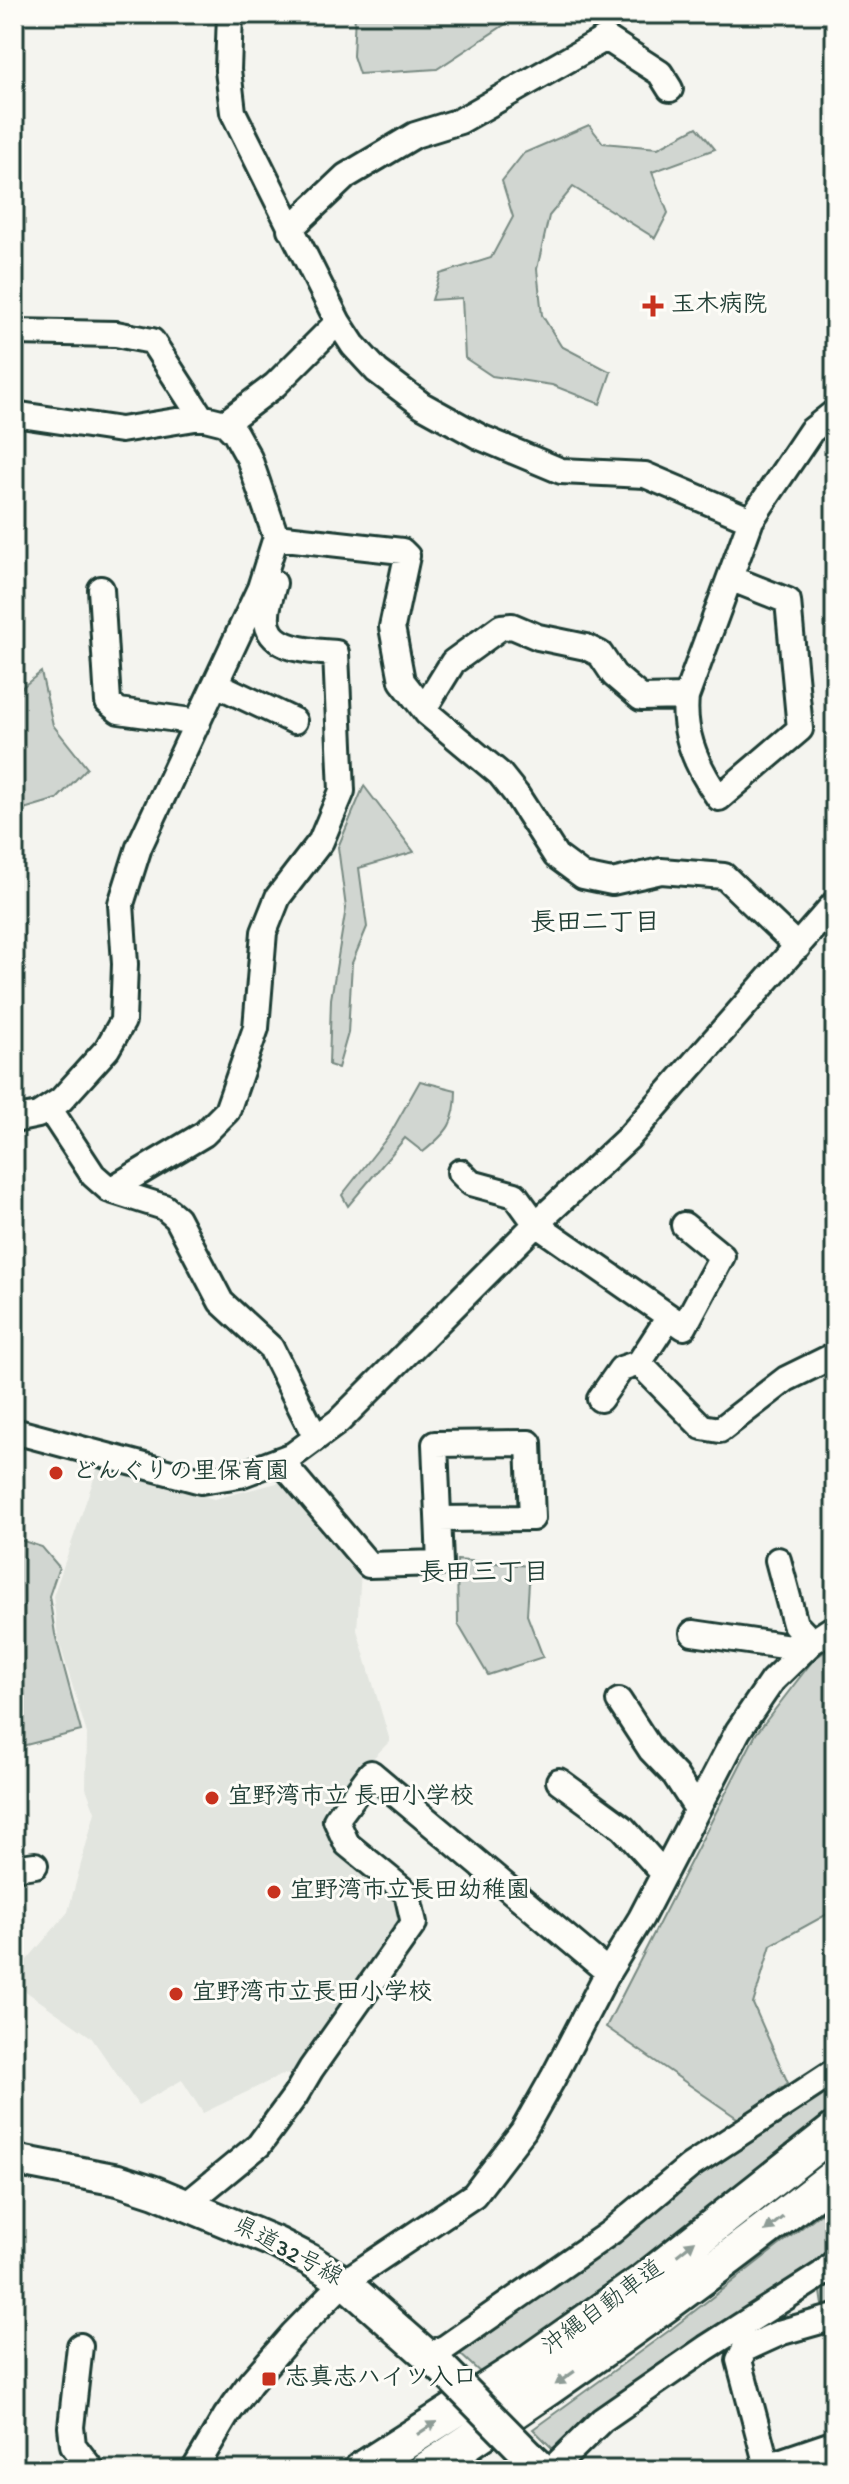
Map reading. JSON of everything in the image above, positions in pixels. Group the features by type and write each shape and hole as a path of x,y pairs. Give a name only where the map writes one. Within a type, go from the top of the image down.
{"highway":[{"name":"沖縄自動車道","path":"361,2470 519,2369 631,2290 835,2130"},
{"name":"沖縄自動車道","path":"426,2470 642,2324 835,2176"}],"main road":[{"name":"県道32号線","path":"14,2160 118,2180 186,2205 310,2260 344,2282 436,2362 541,2465"}],"street":[{"path":"230,14 228,70 233,112 338,322 353,345 377,371 422,405 480,437 561,471 645,475 751,520"},
{"path":"290,229 346,176 415,135 460,121 606,38 660,73 670,89"},
{"path":"225,423 275,385 338,322"},
{"path":"14,332 116,334 152,341 201,417"},
{"path":"730,578 788,601 800,729 719,798 701,773 684,717 686,697 751,520 811,431 835,412"},
{"path":"14,414 121,430 201,417 225,423 235,433 249,458 278,537 278,564 266,617 272,636 294,650 336,653 342,791 321,841 278,897 264,932 256,1028 227,1111 204,1134 110,1190"},
{"path":"14,1120 38,1115 61,1100 107,1049 123,1021 125,964 121,904 139,847 260,588 278,537"},
{"path":"278,537 402,551 407,556 392,627 402,681 424,709 500,774 556,856 583,876 612,882 661,871 724,876 798,947"},
{"path":"101,589 108,702 119,711 198,722"},
{"path":"424,709 453,662 501,627 512,626 538,637 586,647 600,654 614,675 641,698 686,697"},
{"path":"216,684 294,721"},
{"path":"14,1431 201,1481 240,1475 293,1455 339,1421 536,1224 628,1138 835,903"},
{"path":"49,1108 93,1175 110,1190 164,1207 177,1218 221,1302 271,1348 316,1438"},
{"path":"460,1172 471,1183 515,1195 536,1224 684,1327 722,1256 684,1225"},
{"path":"600,1399 621,1369 639,1363 669,1317"},
{"path":"639,1363 702,1427 720,1430 786,1379 835,1355"},
{"path":"280,1460 369,1565 440,1563 435,1444 529,1443 532,1518 439,1519"},
{"path":"778,1560 795,1624 808,1646"},
{"path":"194,2470 226,2416 251,2382 344,2282 474,2195 523,2131 746,1719 772,1681 808,1646 835,1627"},
{"path":"693,1633 808,1646"},
{"path":"619,1701 651,1750 675,1775 697,1809"},
{"path":"186,2205 259,2145 414,1923 407,1893 347,1844 336,1820 371,1773 608,1972"},
{"path":"559,1781 623,1828 664,1874"},
{"path":"436,2362 446,2347 611,2232 690,2166 835,2071"},
{"path":"541,2465 706,2348 822,2274 835,2262"},
{"path":"772,2307 782,2332"},
{"path":"835,2317 782,2332 745,2349 739,2360 768,2468 835,2443"},
{"path":"80,2346 71,2427 73,2445 92,2470"}],"shaded area":[{"path":"355,14 521,14 437,69 359,74 353,56"},
{"path":"589,125 603,143 658,148 697,127 715,149 652,172 668,213 655,238 573,187 549,216 537,269 542,315 561,346 611,372 600,404 552,385 492,376 465,358 462,298 432,300 440,274 491,258 513,217 502,181 524,153"},
{"path":"41,672 53,725 87,768 57,799 14,812 14,694"},
{"path":"364,786 414,852 359,868 367,927 352,963 348,1033 338,1068 329,1065 331,999 346,908 338,847"},
{"path":"420,1081 456,1090 449,1126 423,1152 405,1138 348,1206 342,1195 390,1134"},
{"name":"宜野湾市立 長田小学校","path":"98,1467 214,1499 281,1482 361,1571 357,1630 390,1741 323,1809 335,1848 402,1908 406,1925 301,2077 284,2074 203,2113 182,2080 138,2105 91,2037 14,1983 14,1975 68,1912 95,1812 86,1788 87,1734 58,1638 53,1596"},
{"path":"14,1538 42,1547 59,1567 49,1596 55,1634 81,1731 14,1748"},
{"path":"457,1560 530,1566 527,1615 543,1657 488,1675 458,1624"},
{"path":"835,1645 835,1910 771,1945 753,2004 788,2083 740,2120 606,2027 756,1734 814,1659"},
{"path":"835,2087 835,2114 626,2275 483,2375 458,2352 604,2249 698,2177"},
{"path":"835,2202 835,2243 812,2266 555,2451 533,2429 670,2330"},
{"path":"835,2279 835,2310 824,2312 821,2292"}],"place":[{"name":"玉木病院","path":"653,306"},
{"name":"どんぐりの里保育園","path":"56,1473"},
{"name":"宜野湾市立 長田小学校","path":"212,1798"},
{"name":"宜野湾市立長田幼稚園","path":"274,1892"},
{"name":"宜野湾市立長田小学校","path":"176,1994"},
{"name":"志真志ハイツ入口","path":"269,2379"}],"district":[{"name":"長田二丁目","path":"595,925"},
{"name":"長田三丁目","path":"484,1575"}]}
